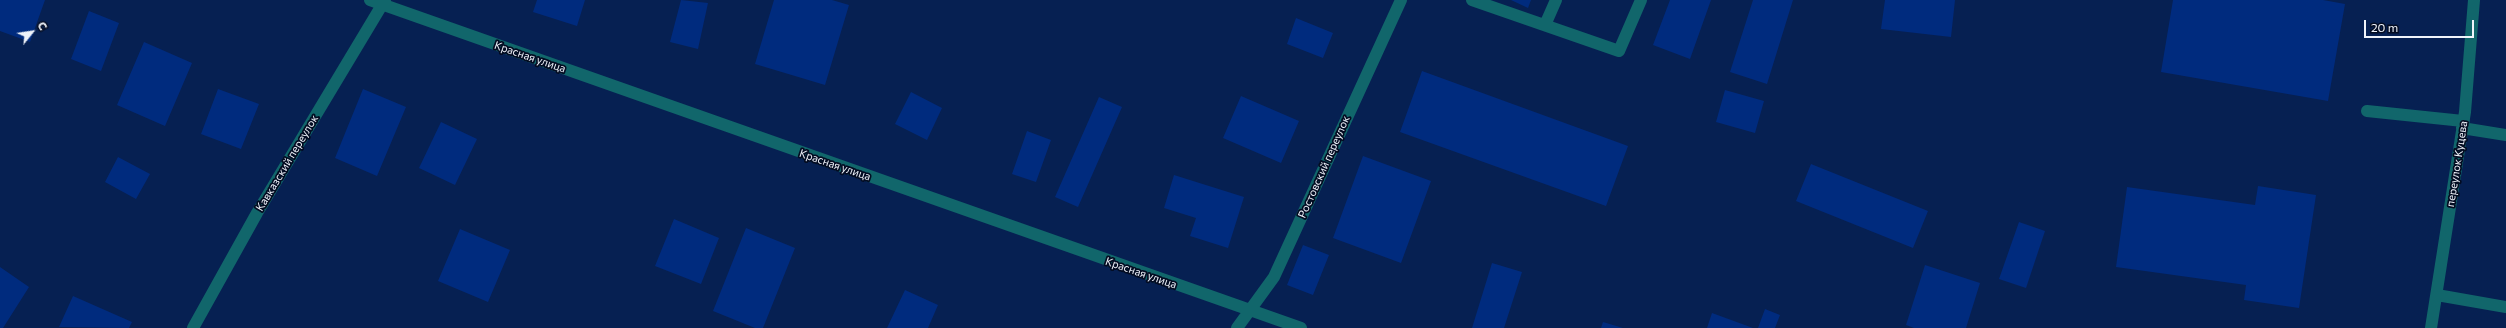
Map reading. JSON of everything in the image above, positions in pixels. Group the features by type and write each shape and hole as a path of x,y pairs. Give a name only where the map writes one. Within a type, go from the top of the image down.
{"street":[{"name":"Красная улица","path":"370,0 384,2 1248,311 1301,328"},
{"name":"Ростовский переулок","path":"1237,328 1274,277 1401,0"},
{"path":"1472,0 1619,52 1641,0"},
{"path":"1546,25 1556,0"},
{"name":"переулок Куцева","path":"2431,328 2463,124 2474,0"},
{"name":"Кавказский переулок","path":"193,328 258,213 384,2"},
{"path":"2367,111 2463,124 2506,135"},
{"path":"2437,295 2506,307"}],"building":[{"path":"0,0 45,0 30,42 0,31"},
{"path":"537,0 585,0 577,26 533,12"},
{"path":"681,0 708,3 698,49 670,42"},
{"path":"774,0 832,0 849,5 825,85 755,64"},
{"path":"1511,0 1531,0 1528,8"},
{"path":"1670,0 1711,0 1690,59 1653,45"},
{"path":"1753,0 1793,0 1767,84 1730,72"},
{"path":"1885,0 1955,0 1951,37 1881,29"},
{"path":"2173,0 2323,0 2345,4 2328,101 2161,72"},
{"path":"89,11 119,23 101,71 71,59"},
{"path":"1296,18 1333,33 1323,58 1287,44"},
{"path":"144,42 192,63 165,126 117,105"},
{"path":"1422,71 1628,146 1606,206 1400,132"},
{"path":"218,89 259,104 241,149 201,134"},
{"path":"363,89 406,107 377,176 335,158"},
{"path":"1725,90 1764,101 1755,133 1716,122"},
{"path":"911,92 942,108 927,140 895,124"},
{"path":"1241,96 1299,121 1281,163 1223,138"},
{"path":"1099,97 1122,107 1078,207 1055,197"},
{"path":"441,122 477,139 455,185 419,168"},
{"path":"1027,131 1051,140 1036,182 1012,174"},
{"path":"1363,156 1431,181 1401,263 1333,238"},
{"path":"118,157 150,174 136,199 105,182"},
{"path":"1811,164 1928,211 1913,248 1796,201"},
{"path":"1174,175 1244,197 1228,248 1190,236 1196,218 1164,208"},
{"path":"2258,186 2316,195 2299,308 2244,300 2246,285 2116,267 2127,187 2255,205"},
{"path":"674,219 719,238 701,284 655,266"},
{"path":"2019,222 2045,231 2026,288 1999,279"},
{"path":"746,228 795,248 763,328 755,328 713,311"},
{"path":"460,229 510,250 488,302 438,281"},
{"path":"1303,245 1329,255 1313,295 1287,285"},
{"path":"1492,263 1522,272 1504,328 1472,328"},
{"path":"1925,265 1980,283 1966,328 1914,328 1906,325"},
{"path":"0,267 29,287 3,328 0,328"},
{"path":"905,290 938,305 928,328 887,328"},
{"path":"73,296 132,322 129,328 59,327"},
{"path":"1765,309 1780,315 1775,328 1758,328"},
{"path":"1712,313 1753,328 1707,328"},
{"path":"1603,322 1623,328 1601,328"}]}
